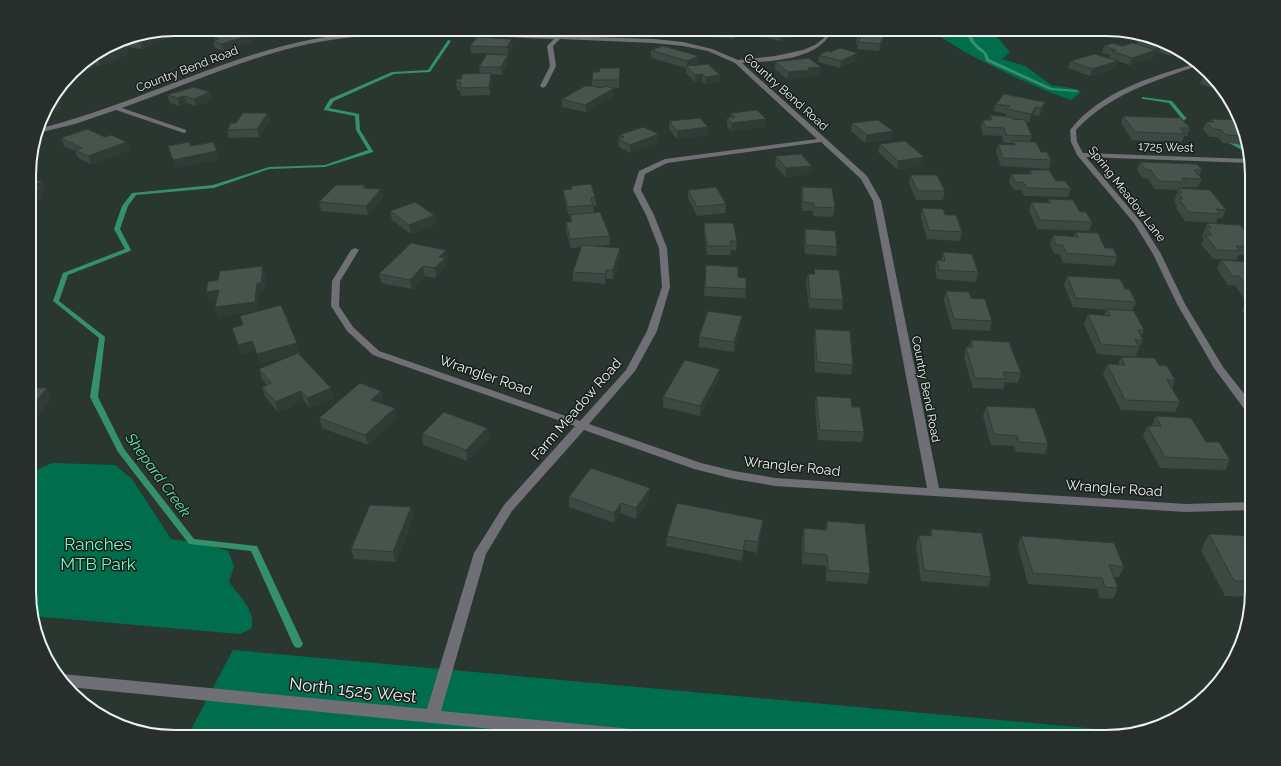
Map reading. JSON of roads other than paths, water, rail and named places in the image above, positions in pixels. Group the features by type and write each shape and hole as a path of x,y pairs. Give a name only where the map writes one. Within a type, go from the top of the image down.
{"street":[{"name":"Country Bend Road","path":"43,130 84,120 118,109 253,56 308,42 349,36"},
{"name":"Country Bend Road","path":"535,36 654,41 683,44 710,50 737,62 864,178 876,201 934,492"},
{"path":"737,62 803,52 821,44 827,36"},
{"path":"544,86 553,66 550,46 558,37"},
{"name":"Spring Meadow Lane","path":"1192,66 1116,93 1098,105 1080,120 1072,130 1074,142 1080,155 1137,222 1157,254 1192,324 1219,368 1245,403"},
{"path":"118,109 184,132"},
{"name":"Farm Meadow Road","path":"433,716 480,553 508,508 584,425 630,371 652,331 666,286 663,248 650,214 637,190 642,173 665,161 823,140"},
{"name":"1725 West","path":"1080,155 1244,161"},
{"name":"Wrangler Road","path":"354,250 336,281 336,306 350,329 376,353 698,466 734,475 775,482 1186,508 1245,506"},
{"name":"North 1525 West","path":"68,681 572,730"}],"waterway":[{"path":"970,36 972,41 978,48 986,54 987,60 1051,89 1077,91"},
{"name":"Shepard Creek","path":"298,644 254,548 192,542 121,450 94,397 102,337 56,301 65,274 128,250 117,229 125,206 134,194 214,186 269,168 325,166 371,151 358,130 357,115 326,109 332,100 393,73 429,71 449,41"},
{"path":"1144,98 1170,102 1185,119"},
{"path":"1225,139 1242,149"}],"park label":[{"name":"Ranches MTB Park","path":"98,554"}]}
